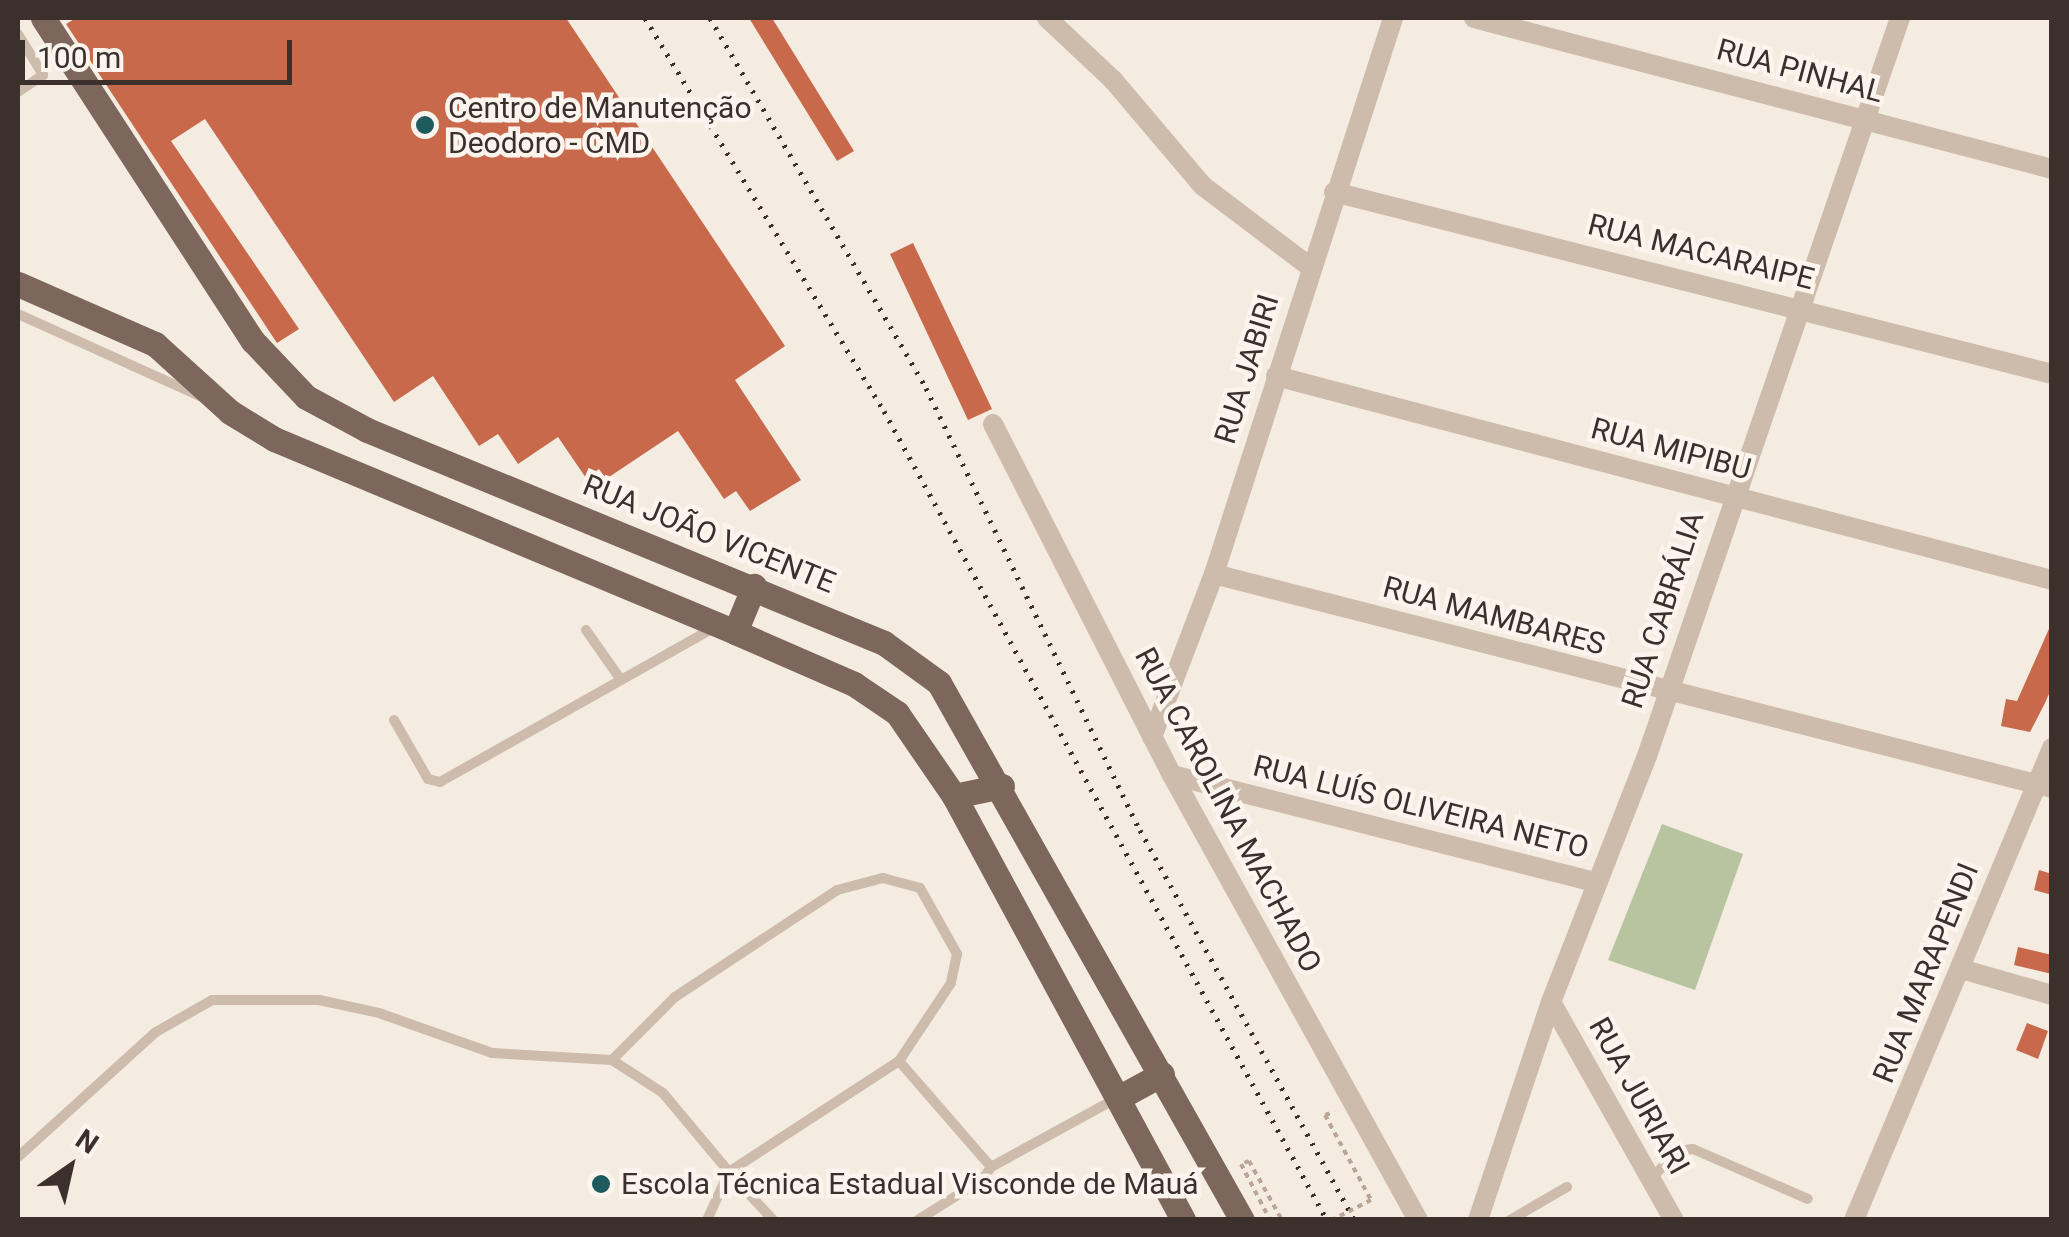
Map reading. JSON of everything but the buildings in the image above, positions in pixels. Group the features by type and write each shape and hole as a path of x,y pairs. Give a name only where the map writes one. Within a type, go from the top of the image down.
{"main road":[{"name":"RUA JOÃO VICENTE","path":"42,18 253,341 306,398 367,430 754,586 916,661 958,710 1242,1220"},
{"path":"18,284 156,344 215,400 323,461 727,628 877,697 915,732 954,796 1183,1220"},
{"path":"727,628 754,586"},
{"path":"954,796 1002,786"},
{"path":"1118,1098 1162,1074"}],"street":[{"path":"1048,18 1113,80 1203,186 1310,267"},
{"name":"RUA JABIRI","path":"1152,737 1214,574 1393,18"},
{"name":"RUA PINHAL","path":"1474,18 2052,169"},
{"name":"RUA CABRÁLIA","path":"1479,1218 1900,18"},
{"name":"RUA MACARAIPE","path":"1334,192 2052,374"},
{"name":"RUA MIPIBU","path":"1276,376 2052,580"},
{"name":"RUA CAROLINA MACHADO","path":"994,424 1172,775 1418,1220"},
{"name":"RUA MAMBARES","path":"1214,574 2044,786"},
{"name":"RUA MARAPENDI","path":"1854,1220 2044,786 2052,748"},
{"name":"RUA LUÍS OLIVEIRA NETO","path":"1172,775 1598,883"},
{"path":"1961,969 2052,995"},
{"name":"RUA JURIARI","path":"1552,1002 1674,1220"}],"lane":[{"path":"18,34 43,75"},
{"path":"18,92 69,59"},
{"path":"18,314 215,400"},
{"path":"394,720 428,779 440,782 621,680 727,628"},
{"path":"586,630 621,680"},
{"path":"612,1060 675,997 837,890 884,878 926,893 958,959 951,982 900,1061 729,1172 708,1220"},
{"path":"18,1157 156,1032 212,1000 319,1000 379,1013 492,1054 612,1060 663,1093 772,1220"},
{"path":"900,1061 990,1167"},
{"path":"918,1220 983,1179 990,1167 1118,1098"},
{"path":"1651,1179 1677,1151 1693,1149 1808,1199"},
{"path":"1479,1218 1509,1220 1567,1187"}],"path":[{"path":"1325,1115 1371,1200 1332,1220"},
{"path":"1270,1220 1241,1164 1249,1161 1282,1220"}],"green space":[{"path":"1662,824 1743,854 1695,990 1608,960"}],"railway":[{"path":"645,18 884,411 1327,1220"},
{"path":"710,18 926,388 1140,830 1354,1220"}],"place":[{"name":"Centro de Manutenção Deodoro - CMD","path":"425,125"},
{"name":"Escola Técnica Estadual Visconde de Mauá","path":"601,1184"}]}
